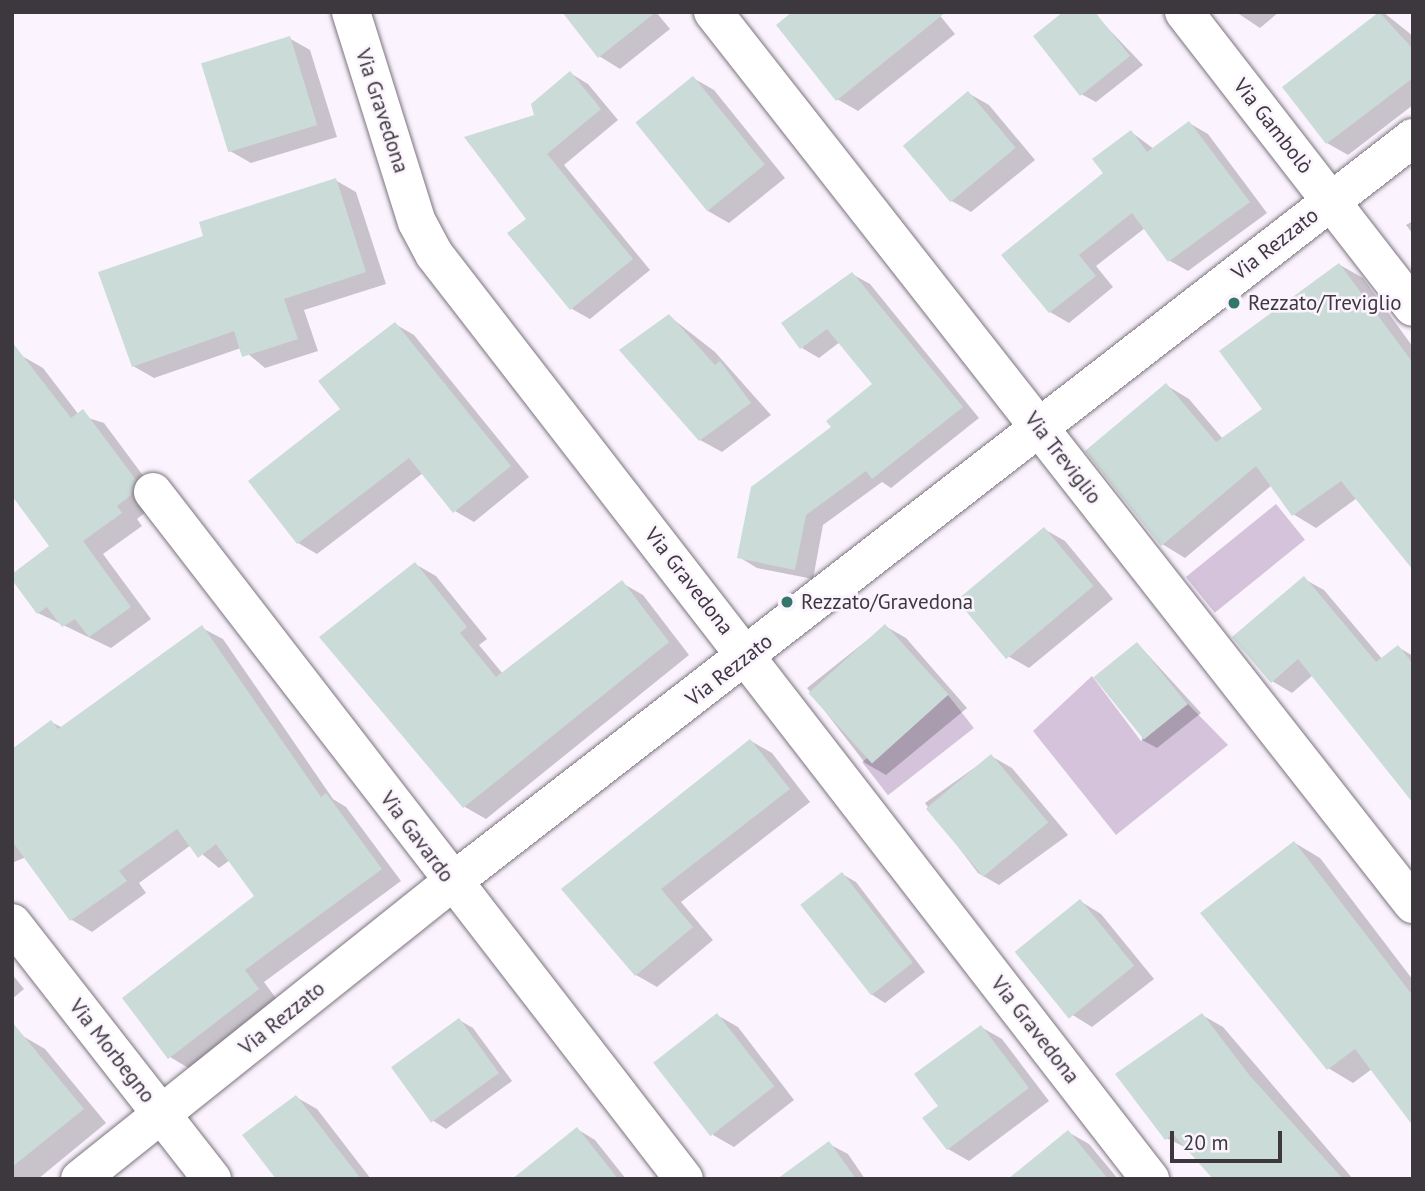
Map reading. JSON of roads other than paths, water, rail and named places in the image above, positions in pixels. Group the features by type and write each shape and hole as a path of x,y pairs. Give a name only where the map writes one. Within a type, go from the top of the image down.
{"street":[{"name":"Via Gravedona","path":"351,12 417,222 433,254 1150,1179"},
{"name":"Via Treviglio","path":"713,12 1413,904"},
{"name":"Via Gambolò","path":"1184,12 1413,307"},
{"name":"Via Rezzato","path":"80,1179 451,883 1413,138"},
{"name":"Via Gavardo","path":"153,492 451,883 684,1179"},
{"name":"Via Morbegno","path":"12,923 212,1179"}],"place":[{"name":"Rezzato/Treviglio","path":"1234,303"},
{"name":"Rezzato/Gravedona","path":"787,602"}]}
